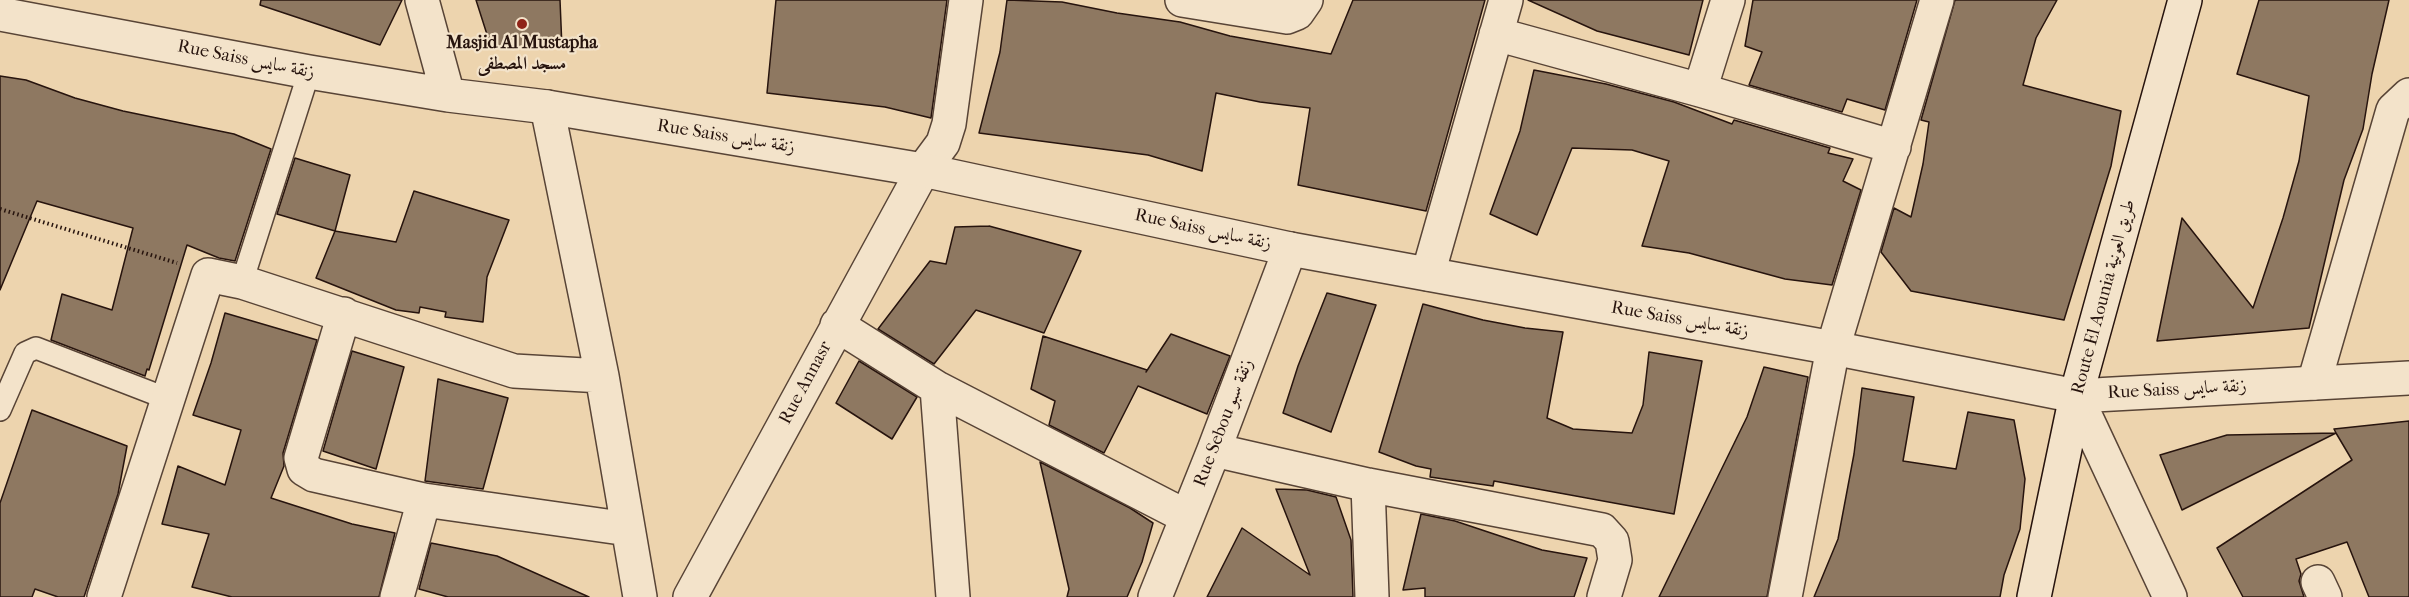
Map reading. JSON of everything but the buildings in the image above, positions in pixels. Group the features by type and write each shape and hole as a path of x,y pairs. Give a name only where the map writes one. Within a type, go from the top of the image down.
{"street":[{"path":"422,0 448,95"},
{"name":"Rue Annasr","path":"690,597 923,170 943,143 949,124 966,0"},
{"path":"1182,0 1287,17 1297,13 1306,0"},
{"path":"1428,274 1506,0"},
{"path":"1701,90 1728,0"},
{"path":"1785,597 1833,348 1937,0"},
{"name":"Route El Aounia طريق العونية","path":"2034,597 2076,396 2185,0"},
{"name":"Rue Saiss زنقة سايس","path":"0,14 309,72 448,95 547,107 923,170 1290,249 1833,348 2076,396 2409,378"},
{"path":"1496,34 1701,90 1894,147"},
{"path":"2314,383 2393,110 2409,95"},
{"path":"547,107 602,376 640,597"},
{"name":"Rue Sebou زنقة سبو","path":"1155,597 1214,450 1290,249"},
{"path":"104,597 208,275 242,282 344,314 514,371 602,376"},
{"path":"344,314 301,458 304,469 314,475 424,500 628,529"},
{"path":"837,325 937,388 1187,517"},
{"path":"937,388 953,597"},
{"path":"2076,396 2170,597"},
{"path":"1214,450 1368,485 1602,530 1612,541 1615,560 1604,597"},
{"path":"1368,485 1372,597"},
{"path":"398,597 424,500"}],"lane":[{"path":"242,282 309,72"},
{"path":"0,410 25,353 36,348 168,399"}],"path":[{"path":"0,209 192,268 208,275"}],"place":[{"name":"Masjid Al Mustapha مسجد المصطفى","path":"522,24"}]}
